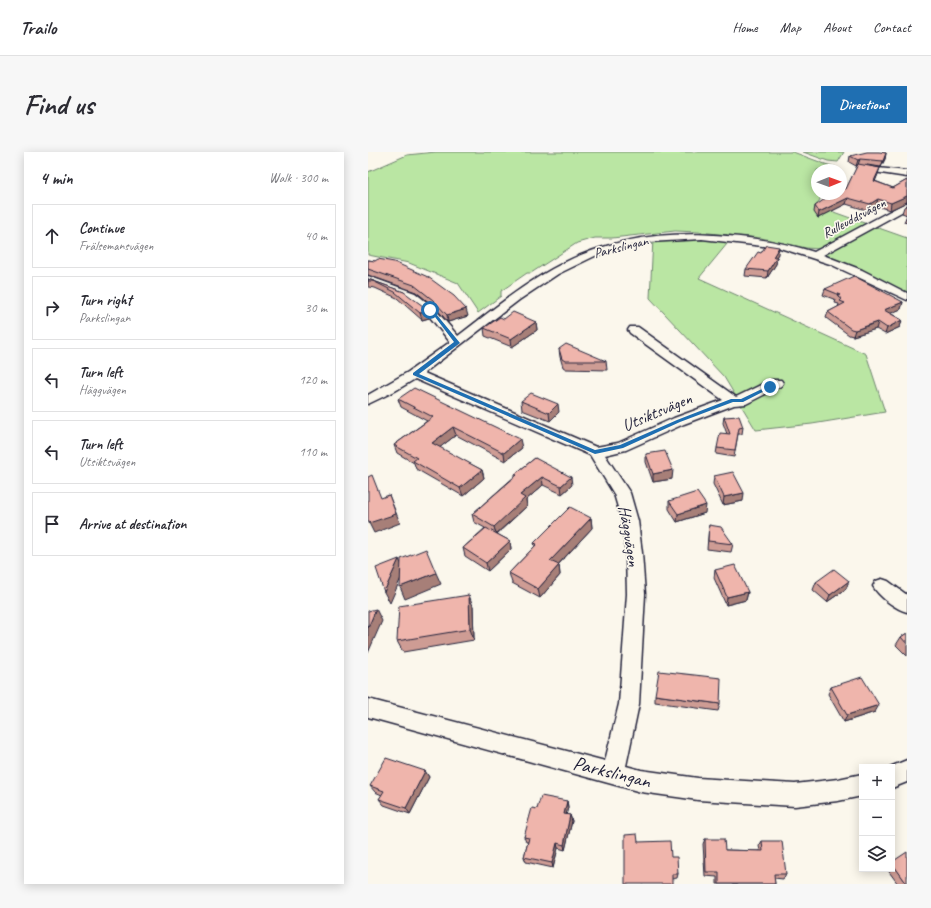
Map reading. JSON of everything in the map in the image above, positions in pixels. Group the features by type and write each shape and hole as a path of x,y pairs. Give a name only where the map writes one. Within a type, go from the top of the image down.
{"street":[{"path":"861,168 907,174"},
{"name":"Rulleuddsvägen","path":"815,255 907,205"},
{"name":"Parkslingan","path":"368,400 415,374 537,283 568,263 611,246 632,241 651,238 693,236 769,242 815,255 863,274 907,297"},
{"path":"368,279 411,295 430,310 457,343"},
{"name":"Utsiktsvägen","path":"634,330 733,400"},
{"path":"415,374 595,452"},
{"name":"Utsiktsvägen","path":"595,452 621,446 678,421 733,400 741,401 776,383"},
{"name":"Häggvägen","path":"595,452 622,493 630,521 634,553 636,594 629,704 613,774"},
{"path":"882,586 907,605"},
{"name":"Parkslingan","path":"368,708 641,781 698,789 781,795 838,790 859,786"},
{"path":"895,776 907,772"}],"green space":[{"path":"436,152 793,152 825,164 811,164 811,200 820,200 817,206 867,224 820,249 806,248 761,238 698,232 675,231 612,238 595,238 577,243 531,273 527,273 501,291 501,296 478,313 458,283 409,263 368,255 368,172 407,155"},
{"path":"803,152 844,152 838,162 828,161"},
{"path":"873,226 907,238 907,294 833,261 826,254"},
{"path":"690,238 728,240 727,244 699,278 866,354 885,412 812,424 756,430 724,377 650,298 653,239"}],"building":[{"path":"867,152 886,153 883,161 858,160 850,156"},
{"path":"858,164 880,168 874,181 893,188 907,180 907,196 891,203 878,199 870,204 847,198 847,187"},
{"path":"824,200 844,200 819,212 815,206"},
{"path":"766,245 779,247 773,257 777,257 768,271 746,269 758,252 761,253"},
{"path":"378,259 394,262 428,277 454,296 466,309 447,315 433,300 414,285 368,269 368,260 375,261"},
{"path":"854,276 903,302 884,310 902,320 887,328 878,322 855,330 851,329 828,312 845,303 840,301 842,299 837,296 840,295 825,289"},
{"path":"368,279 404,292 423,306 427,311 420,313 395,292 373,281 368,281"},
{"path":"513,312 536,322 511,339 484,328 500,317 504,319"},
{"path":"566,344 606,361 565,361 562,359 559,349"},
{"path":"414,388 520,439 504,453 453,427 432,443 482,470 460,488 413,461 417,458 394,445 433,417 398,399"},
{"path":"531,393 558,404 549,413 521,401"},
{"path":"739,416 743,427 739,428 735,450 717,448 720,433 730,434 724,417"},
{"path":"665,451 673,470 653,474 646,454"},
{"path":"535,458 571,477 561,486 542,477 520,495 525,498 494,527 472,514 517,475 515,474"},
{"path":"733,472 744,493 724,497 714,476"},
{"path":"372,475 381,498 389,495 396,514 369,523 368,477"},
{"path":"697,492 706,505 678,514 669,501"},
{"path":"570,507 591,518 550,561 559,565 538,589 509,573 537,544 534,543"},
{"path":"709,525 721,527 733,544 708,541"},
{"path":"486,528 510,541 486,563 463,548"},
{"path":"426,549 436,573 400,587 401,559"},
{"path":"399,559 384,592 376,568"},
{"path":"735,565 748,592 727,597 715,570"},
{"path":"834,569 849,581 830,595 816,582"},
{"path":"469,595 470,629 397,641 399,606"},
{"path":"376,609 368,628 368,611"},
{"path":"907,633 907,644 901,637"},
{"path":"659,671 721,678 720,704 655,695"},
{"path":"862,677 879,705 847,715 831,687"},
{"path":"386,758 425,771 406,808 379,799 384,791 370,786"},
{"path":"541,796 567,801 564,814 570,815 564,845 557,843 552,863 524,857 529,838 524,837 532,808 537,809"},
{"path":"637,834 638,842 670,841 671,857 677,857 678,874 672,874 672,884 625,884 625,835"},
{"path":"705,839 724,839 725,850 763,851 762,841 782,841 786,874 774,874 775,884 719,884 719,872 706,872"},
{"path":"907,852 907,884 895,867 895,860"}],"route":[{"path":"430,310 457,343 415,374 595,452 621,446 678,421 733,400 741,401 770,387"}]}
